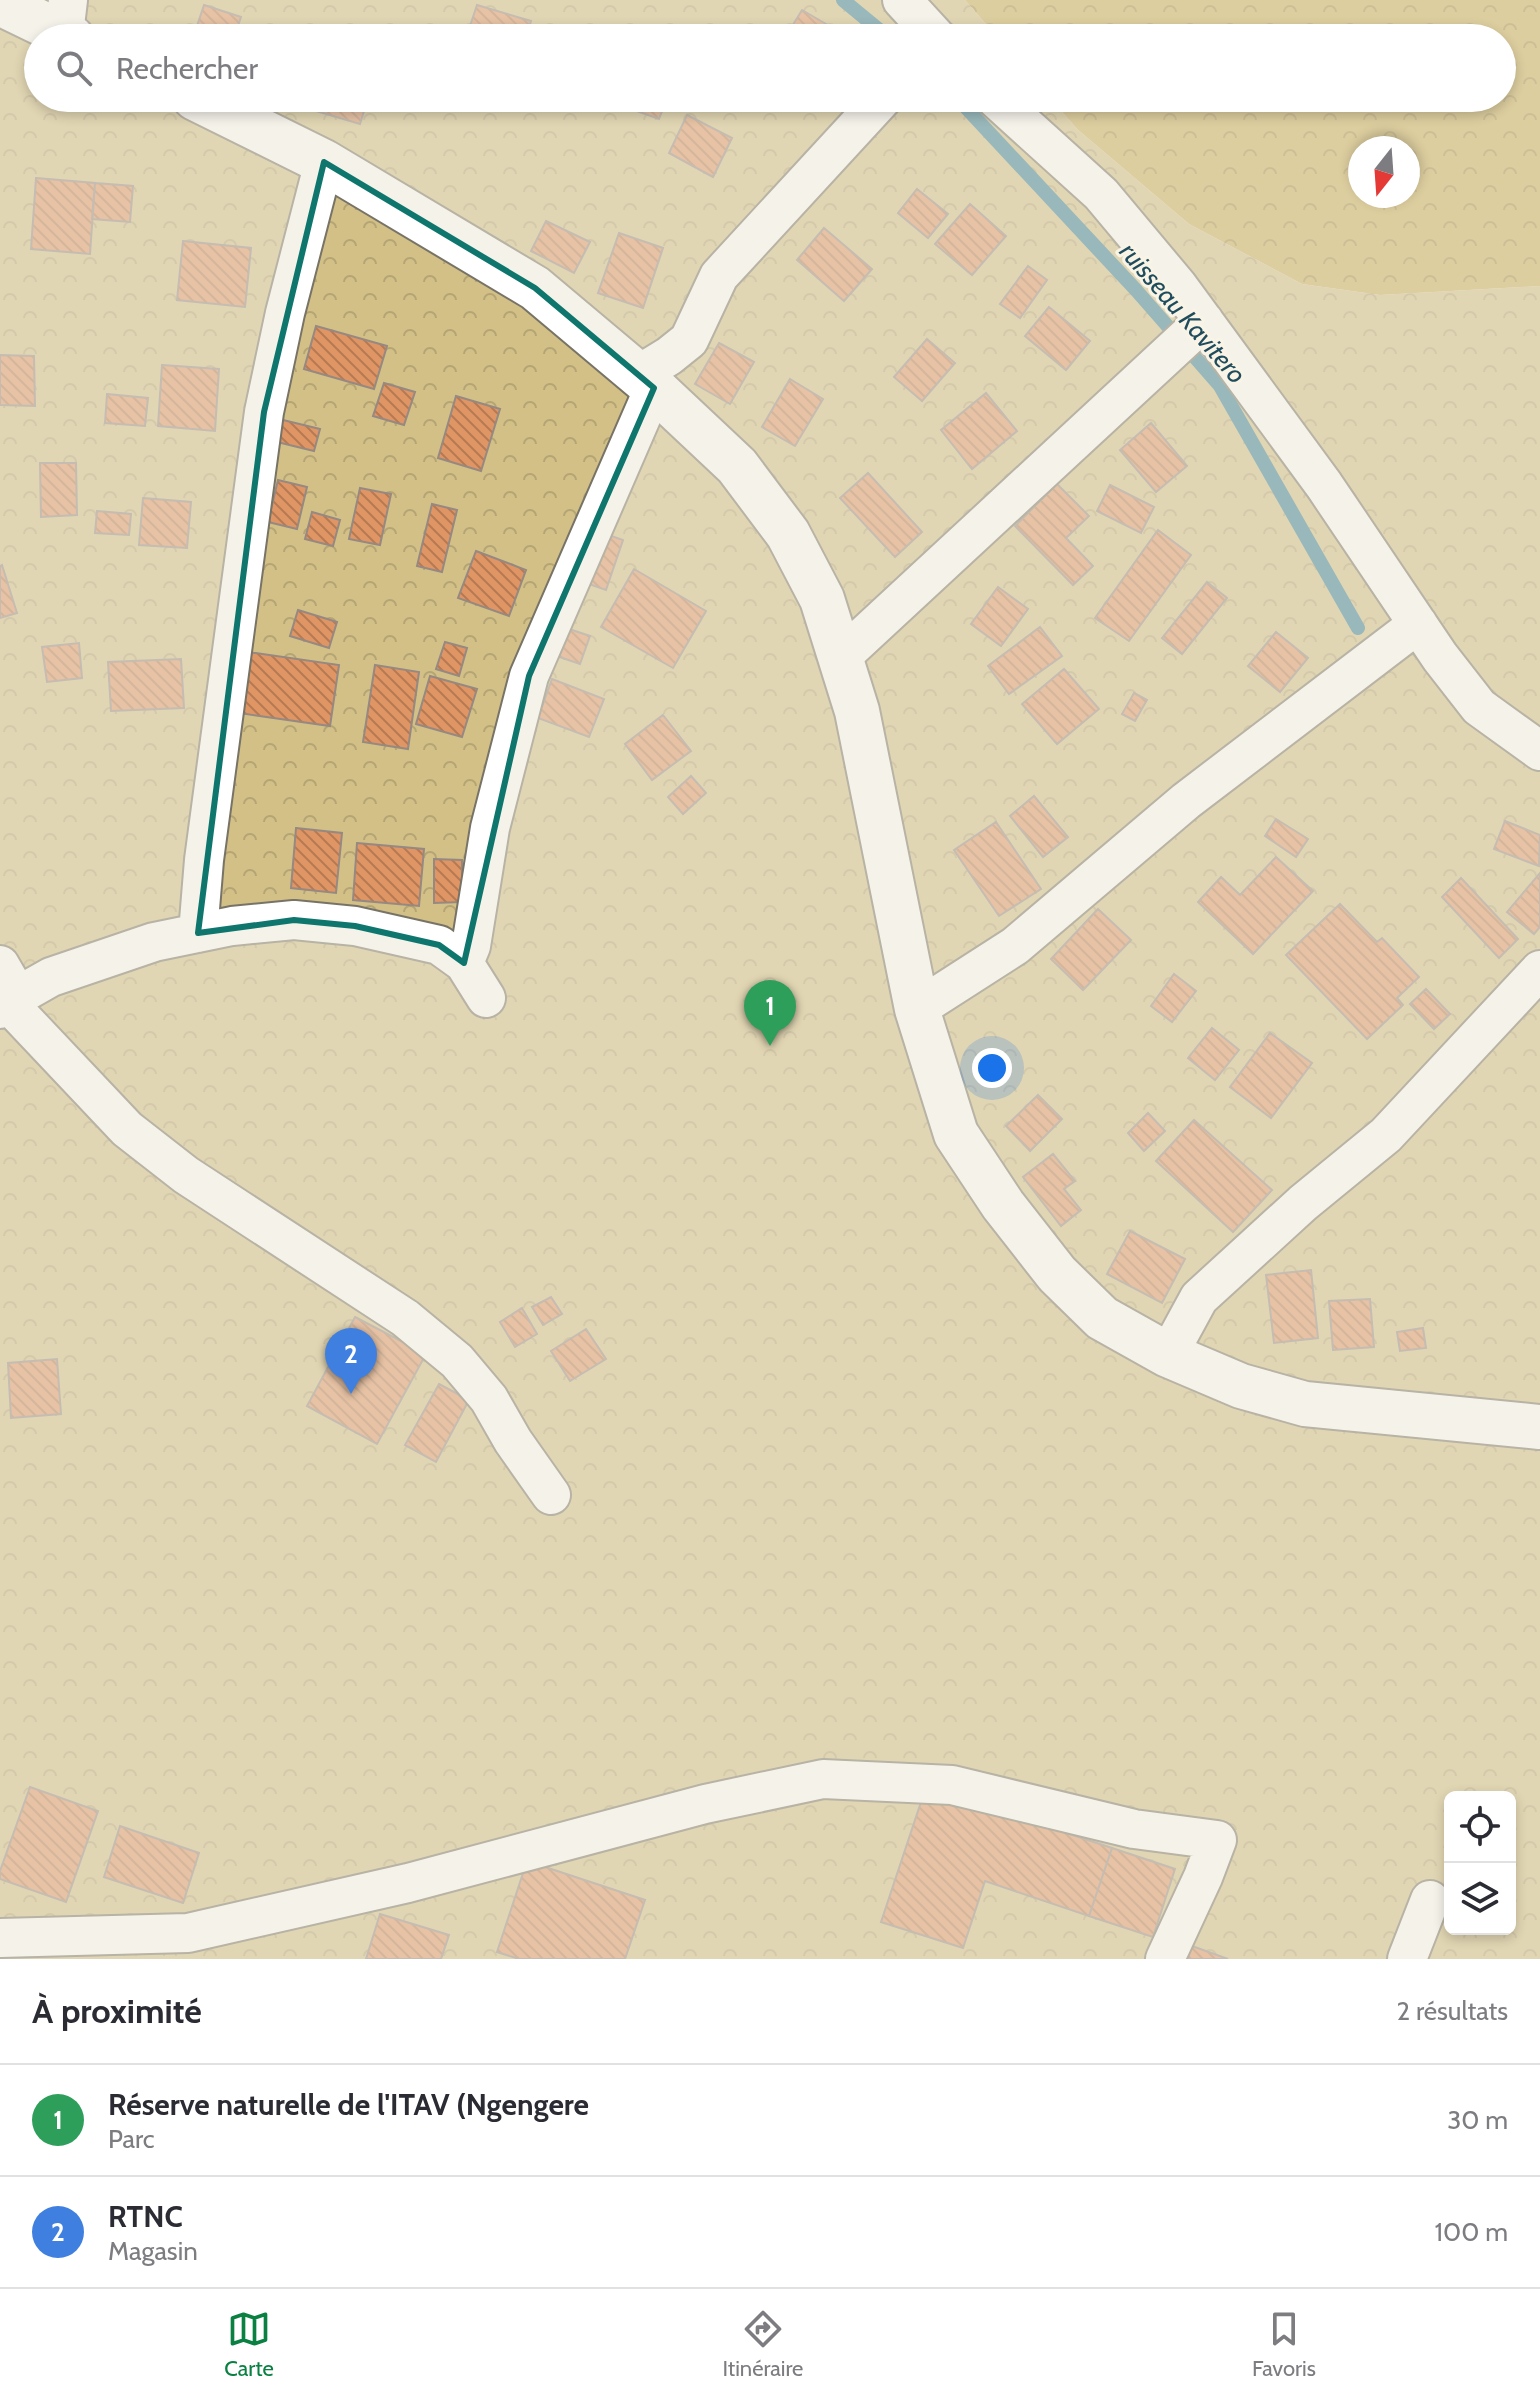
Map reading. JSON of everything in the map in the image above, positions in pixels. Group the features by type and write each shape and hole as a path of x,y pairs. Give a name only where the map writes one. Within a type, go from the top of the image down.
{"street":[{"path":"902,0 923,24"},
{"path":"0,3 68,24"},
{"path":"223,112 324,162 535,288 646,381 737,466 788,534 822,599 857,711 917,1009 956,1134 1003,1205 1057,1274 1102,1318 1168,1355 1241,1386 1305,1404 1540,1427"},
{"path":"464,963 471,946 490,828 529,676 646,381 689,340 719,276 870,112"},
{"path":"1010,112 1101,194 1178,286 1324,485 1440,657 1479,707 1540,751"},
{"path":"198,933 210,812 264,412 285,313 324,162"},
{"path":"840,658 1204,321"},
{"path":"917,1009 1015,946 1186,801 1418,624"},
{"path":"486,998 464,963 439,945 355,926 294,920 232,926 154,942 6,993 127,1129 186,1175 405,1318 457,1361 489,1399 513,1441 551,1495"},
{"path":"1168,1355 1199,1298 1303,1203 1386,1135 1540,970"},
{"path":"0,1938 188,1933 408,1883 705,1804 823,1779 952,1785 1134,1829 1217,1840 1165,1959"},
{"path":"1407,1959 1430,1900"}],"highlighted area":[{"path":"324,162 535,288 654,388 529,676 464,963 439,945 355,926 294,920 198,933 264,412"}],"green space":[{"path":"0,0 965,0 986,24 24,24 24,112 1062,112 1077,129 1189,224 1302,284 1380,295 1540,286 1540,1959 0,1959"},
{"path":"965,0 1540,0 1540,286 1380,295 1302,284 1189,224 1077,129 1062,112 1516,112 1516,24 986,24"}],"building":[{"path":"204,5 241,17 239,24 198,24"},
{"path":"477,5 531,21 530,24 471,24"},
{"path":"802,10 826,24 794,24"},
{"path":"320,112 364,112 360,124"},
{"path":"639,112 662,112 659,119"},
{"path":"687,115 732,138 713,177 669,153"},
{"path":"36,178 95,183 90,254 31,249"},
{"path":"95,183 133,186 130,222 92,219"},
{"path":"917,189 948,214 928,238 898,213"},
{"path":"970,204 1006,236 972,275 935,244"},
{"path":"546,221 590,242 574,273 531,251"},
{"path":"824,228 872,269 844,301 797,260"},
{"path":"619,233 663,248 643,308 598,293"},
{"path":"183,241 251,248 245,307 177,300"},
{"path":"1028,266 1047,280 1020,318 1000,304"},
{"path":"1049,307 1090,341 1066,370 1025,336"},
{"path":"316,326 387,346 374,389 304,369"},
{"path":"927,339 955,363 922,401 894,377"},
{"path":"719,343 754,362 730,404 695,384"},
{"path":"0,355 34,356 35,406 0,405"},
{"path":"162,365 219,369 215,431 158,426"},
{"path":"790,379 823,399 795,446 762,427"},
{"path":"384,383 415,392 404,425 373,416"},
{"path":"986,393 1017,431 972,469 941,430"},
{"path":"107,394 148,398 145,426 105,423"},
{"path":"456,396 500,409 481,471 438,458"},
{"path":"279,419 320,429 314,451 273,441"},
{"path":"1151,423 1187,466 1156,492 1120,450"},
{"path":"40,463 76,463 77,515 41,517"},
{"path":"868,473 922,532 895,557 840,498"},
{"path":"278,480 307,487 297,529 268,522"},
{"path":"1057,484 1089,516 1066,538 1093,566 1073,585 1015,526"},
{"path":"1110,485 1154,507 1141,533 1097,511"},
{"path":"360,488 391,494 380,545 349,539"},
{"path":"143,498 191,502 187,548 139,545"},
{"path":"432,504 457,510 442,572 417,566"},
{"path":"97,511 131,514 129,535 95,533"},
{"path":"312,512 340,520 333,546 305,539"},
{"path":"1158,530 1191,555 1129,641 1095,618"},
{"path":"600,532 623,540 606,590 583,582"},
{"path":"476,551 526,570 509,616 458,598"},
{"path":"0,566 17,613 0,618"},
{"path":"634,569 706,611 673,668 601,627"},
{"path":"1207,582 1227,598 1182,654 1162,638"},
{"path":"998,587 1028,609 1001,646 971,624"},
{"path":"298,610 337,622 329,648 290,636"},
{"path":"560,626 590,636 580,664 551,654"},
{"path":"1040,627 1062,656 1009,694 988,666"},
{"path":"1276,632 1308,658 1280,692 1248,666"},
{"path":"445,642 467,648 459,676 436,669"},
{"path":"79,643 82,678 47,682 42,647"},
{"path":"248,652 339,665 330,726 239,713"},
{"path":"181,659 184,708 111,711 108,662"},
{"path":"375,665 419,672 408,749 363,742"},
{"path":"1064,669 1099,709 1057,744 1022,704"},
{"path":"430,676 477,689 462,737 416,724"},
{"path":"552,679 604,699 589,737 538,718"},
{"path":"1134,693 1147,700 1135,721 1122,714"},
{"path":"663,715 691,751 652,780 625,744"},
{"path":"691,776 706,793 683,814 668,797"},
{"path":"1034,796 1068,837 1043,857 1010,816"},
{"path":"1276,819 1308,839 1296,857 1265,836"},
{"path":"1505,821 1540,835 1539,866 1494,849"},
{"path":"996,822 1041,889 999,916 954,850"},
{"path":"296,828 342,833 336,893 291,888"},
{"path":"357,843 424,849 419,906 353,900"},
{"path":"1276,857 1313,891 1253,954 1198,902 1221,877 1240,895"},
{"path":"434,859 462,860 462,902 434,903"},
{"path":"1540,873 1540,927 1534,934 1507,912"},
{"path":"1461,878 1518,939 1499,958 1442,897"},
{"path":"1340,904 1377,942 1382,938 1419,977 1397,998 1403,1005 1367,1039 1286,955"},
{"path":"1098,909 1131,940 1083,990 1051,959"},
{"path":"1174,974 1196,991 1172,1022 1151,1006"},
{"path":"1426,989 1450,1014 1434,1029 1410,1004"},
{"path":"1212,1028 1239,1050 1215,1080 1188,1058"},
{"path":"1270,1033 1312,1063 1271,1118 1230,1087"},
{"path":"1038,1095 1062,1119 1030,1151 1006,1126"},
{"path":"1148,1113 1165,1131 1144,1151 1128,1133"},
{"path":"1194,1120 1272,1190 1233,1232 1156,1161"},
{"path":"1053,1154 1075,1181 1064,1189 1081,1210 1061,1226 1023,1177"},
{"path":"1130,1231 1185,1259 1162,1303 1107,1274"},
{"path":"1311,1270 1318,1338 1274,1343 1266,1275"},
{"path":"551,1297 562,1314 543,1325 532,1307"},
{"path":"1370,1299 1374,1347 1333,1350 1329,1301"},
{"path":"522,1308 537,1334 515,1347 500,1322"},
{"path":"355,1317 426,1354 377,1444 307,1406"},
{"path":"1423,1328 1426,1348 1400,1351 1397,1332"},
{"path":"586,1329 606,1359 570,1381 551,1351"},
{"path":"57,1359 61,1414 11,1418 8,1363"},
{"path":"439,1384 469,1400 436,1462 405,1445"},
{"path":"30,1787 98,1811 66,1902 0,1879 0,1871"},
{"path":"926,1787 1112,1848 1089,1916 985,1881 963,1948 881,1922"},
{"path":"120,1826 199,1853 183,1903 104,1877"},
{"path":"1112,1848 1175,1869 1153,1937 1089,1916"},
{"path":"527,1861 645,1900 625,1959 519,1959 497,1952"},
{"path":"380,1914 449,1935 441,1959 366,1959"},
{"path":"1192,1946 1228,1959 1187,1959"}],"waterway":[{"name":"ruisseau Kavitero","path":"843,0 872,24"},
{"name":"ruisseau Kavitero","path":"970,112 1136,290 1220,386 1358,628"}],"place":[{"name":"Réserve naturelle de l'ITAV (Ngengere","path":"770,1046"},
{"name":"RTNC","path":"351,1394"}]}
